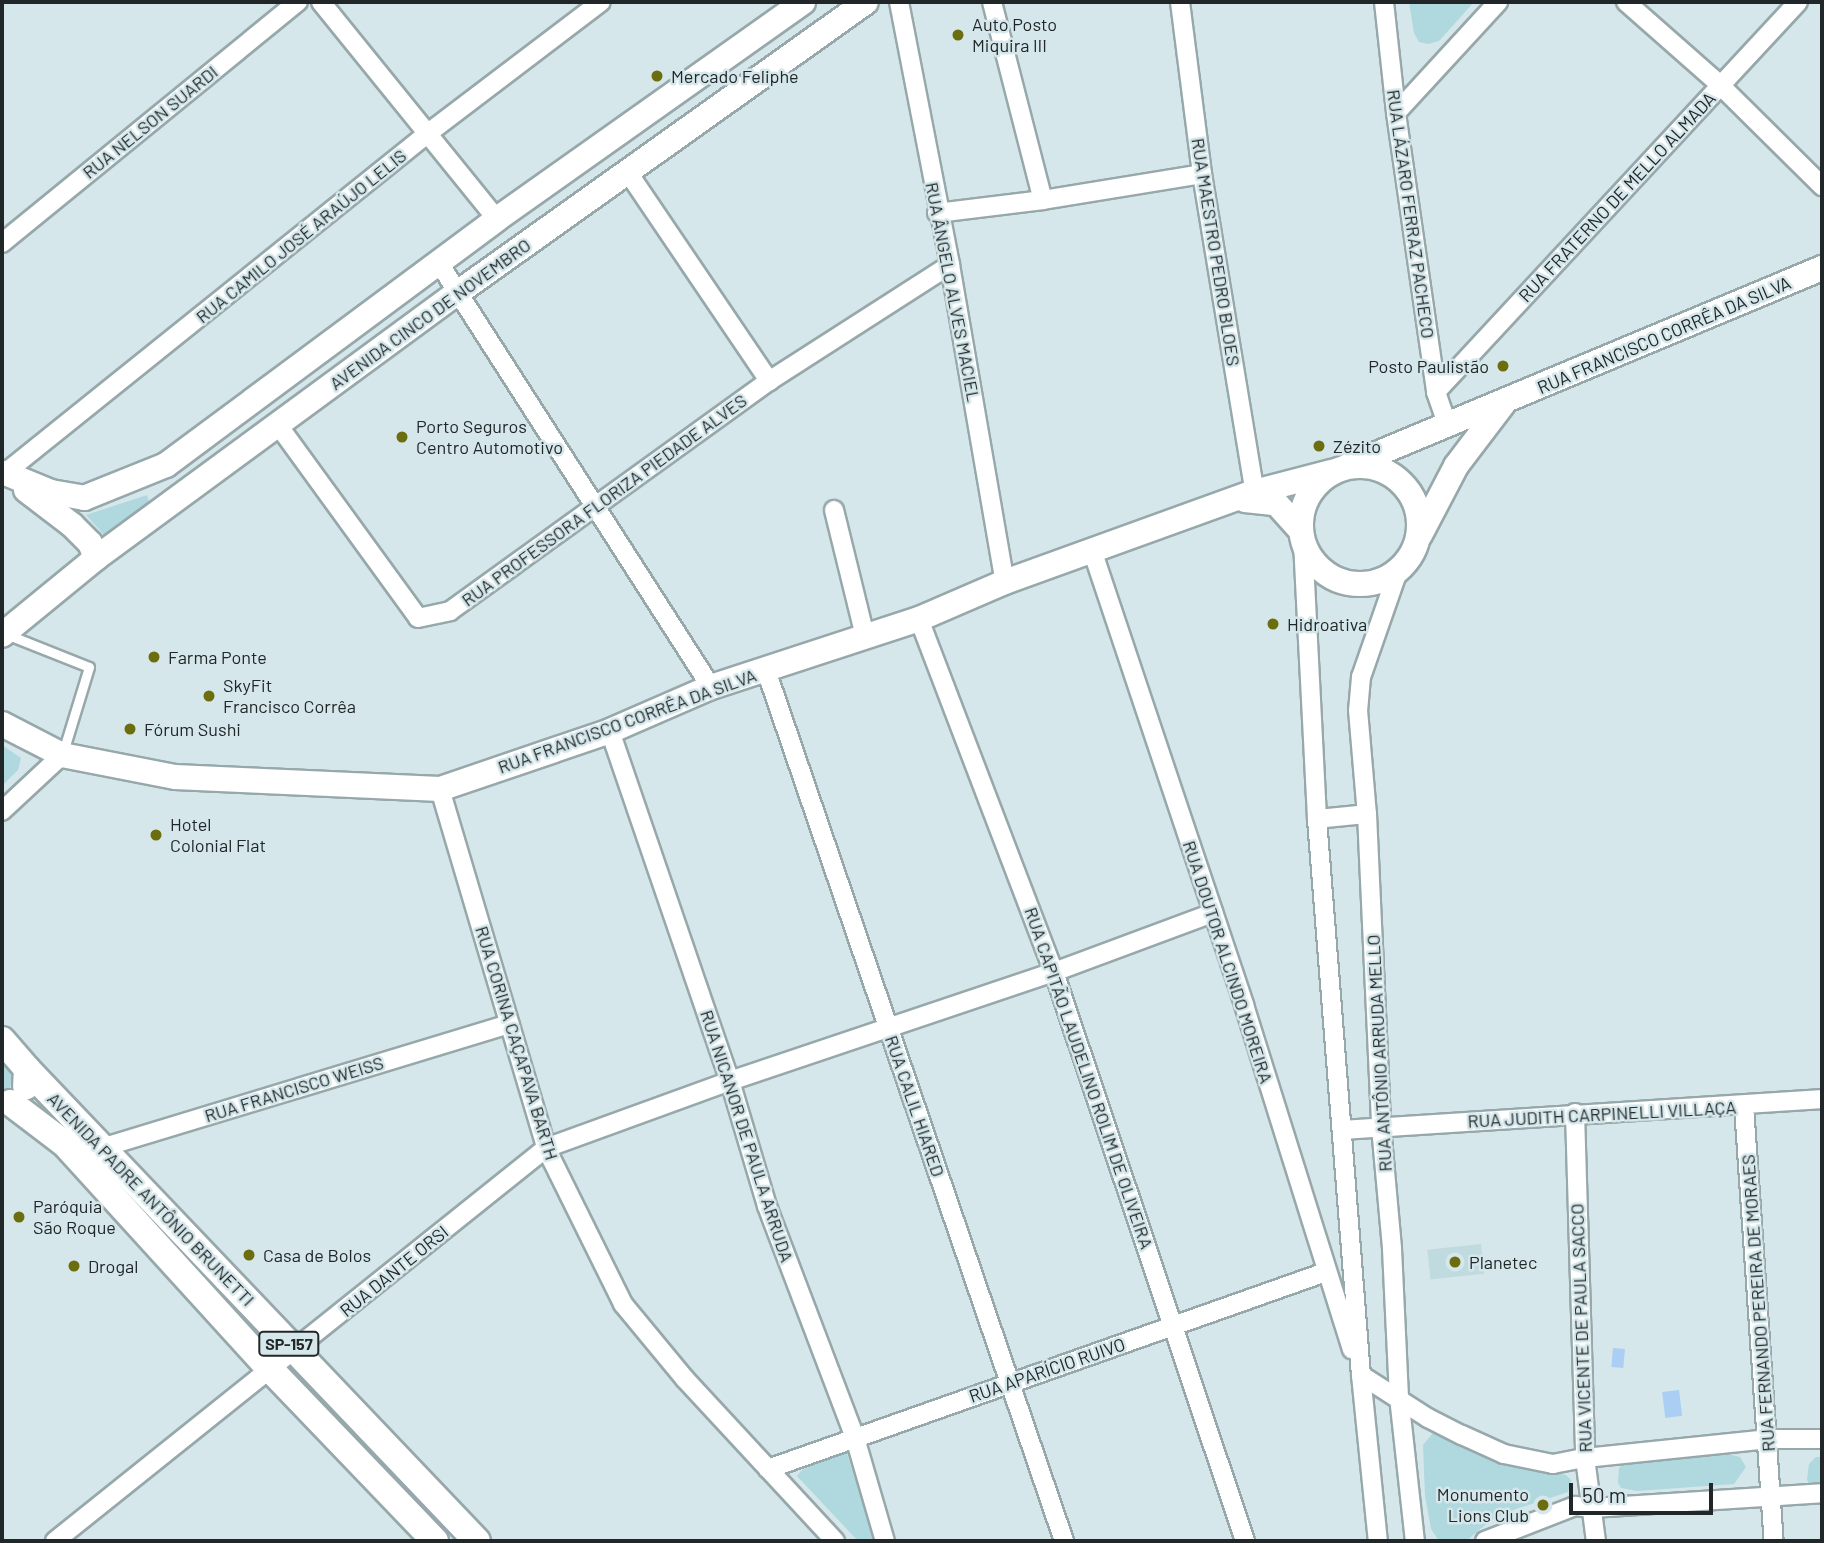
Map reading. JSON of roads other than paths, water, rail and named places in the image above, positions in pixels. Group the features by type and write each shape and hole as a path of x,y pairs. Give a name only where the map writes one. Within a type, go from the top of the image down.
{"main road":[{"name":"AVENIDA CINCO DE NOVEMBRO","path":"3,471 51,492 84,498 166,465 497,219 803,2"},
{"name":"AVENIDA CINCO DE NOVEMBRO","path":"3,634 96,558 456,294 866,2"},
{"name":"RUA FRANCISCO CORRÊA DA SILVA","path":"2,724 62,755 175,777 440,789 610,731 711,687 919,619 1005,582 1092,550 1340,469 1822,268"},
{"name":"RUA FRANCISCO CORRÊA DA SILVA","path":"1418,538 1457,465 1506,401"},
{"path":"1447,424 1457,465"},
{"path":"1248,498 1276,503 1301,536 1311,559 1325,573 1342,582 1362,584 1381,581 1398,571 1411,556 1418,538 1419,518 1414,500 1402,483 1377,469 1340,469 1311,490 1304,503 1301,536"},
{"path":"3,471 72,525 90,543 96,558"},
{"name":"SP-157","path":"2,1040 27,1069 25,1087 5,1102"},
{"name":"AVENIDA PADRE ANTÔNIO BRUNETTI","path":"27,1069 92,1156 271,1370 435,1541"},
{"name":"AVENIDA PADRE ANTÔNIO BRUNETTI","path":"5,1102 92,1156 295,1351 477,1541"}],"street":[{"name":"RUA NELSON SUARDI","path":"2,243 298,2"},
{"path":"321,2 497,219"},
{"name":"RUA CAMILO JOSÉ ARAÚJO LELIS","path":"3,471 428,134 601,2"},
{"name":"RUA ÂNGELO ALVES MACIEL","path":"899,2 937,213 950,265 1005,582"},
{"path":"992,2 1043,200"},
{"name":"RUA MAESTRO PEDRO BLOES","path":"1180,2 1248,498"},
{"name":"RUA LÁZARO FERRAZ PACHECO","path":"1384,2 1396,113 1436,392 1447,424"},
{"path":"1396,113 1498,2"},
{"path":"1626,2 1720,85 1822,186"},
{"name":"RUA FRATERNO DE MELLO ALMADA","path":"1436,392 1798,2"},
{"path":"627,171 769,381"},
{"path":"937,213 1043,200 1202,174"},
{"path":"439,262 456,294 596,504 711,687"},
{"name":"RUA PROFESSORA FLORIZA PIEDADE ALVES","path":"278,425 418,618 450,611 769,381 950,265"},
{"path":"834,510 865,636"},
{"path":"1301,536 1317,819 1361,1375 1378,1541"},
{"name":"RUA DOUTOR ALCINDO MOREIRA","path":"1092,550 1213,913 1361,1375"},
{"name":"RUA ANTÔNIO ARRUDA MELLO","path":"1398,571 1361,677 1358,709 1367,814 1381,1127 1392,1249 1399,1397 1415,1541"},
{"name":"RUA CAPITÃO LAUDELINO ROLIM DE OLIVEIRA","path":"919,619 1054,972 1245,1541"},
{"name":"RUA CALIL HIARED","path":"766,670 1064,1541"},
{"name":"RUA NICANOR DE PAULA ARRUDA","path":"610,731 730,1081 767,1206 855,1438 885,1541"},
{"path":"2,811 62,755"},
{"name":"RUA CORINA CAÇAPAVA BARTH","path":"440,789 546,1148 623,1304 685,1378 835,1541"},
{"path":"1317,819 1367,814"},
{"name":"RUA DANTE ORSI","path":"55,1541 546,1148 730,1081 1054,972 1213,913"},
{"name":"RUA FRANCISCO WEISS","path":"92,1156 510,1024"},
{"name":"RUA JUDITH CARPINELLI VILLAÇA","path":"1343,1130 1822,1099"},
{"name":"RUA FERNANDO PEREIRA DE MORAES","path":"1744,1106 1774,1541"},
{"name":"RUA VICENTE DE PAULA SACCO","path":"1575,1113 1585,1458 1596,1541"},
{"name":"RUA APARÍCIO RUIVO","path":"768,1468 1326,1272"},
{"path":"1361,1375 1428,1418 1504,1454 1553,1464 1585,1458 1769,1439 1822,1439"},
{"path":"1485,1541 1575,1506 1592,1508 1822,1493"}],"lane":[{"path":"3,634 89,667 62,755"}],"place":[{"name":"Auto Posto Miquira III","path":"958,35"},
{"name":"Mercado Feliphe","path":"657,76"},
{"name":"Posto Paulistão","path":"1503,366"},
{"name":"Porto Seguros Centro Automotivo","path":"402,437"},
{"name":"Zézito","path":"1319,446"},
{"name":"Hidroativa","path":"1273,624"},
{"name":"Farma Ponte","path":"154,657"},
{"name":"SkyFit Francisco Corrêa","path":"209,696"},
{"name":"Fórum Sushi","path":"130,729"},
{"name":"Hotel Colonial Flat","path":"156,835"},
{"name":"Paróquia São Roque","path":"19,1217"},
{"name":"Casa de Bolos","path":"249,1255"},
{"name":"Planetec","path":"1455,1262"},
{"name":"Drogal","path":"74,1266"},
{"name":"Monumento Lions Club","path":"1543,1505"}]}
